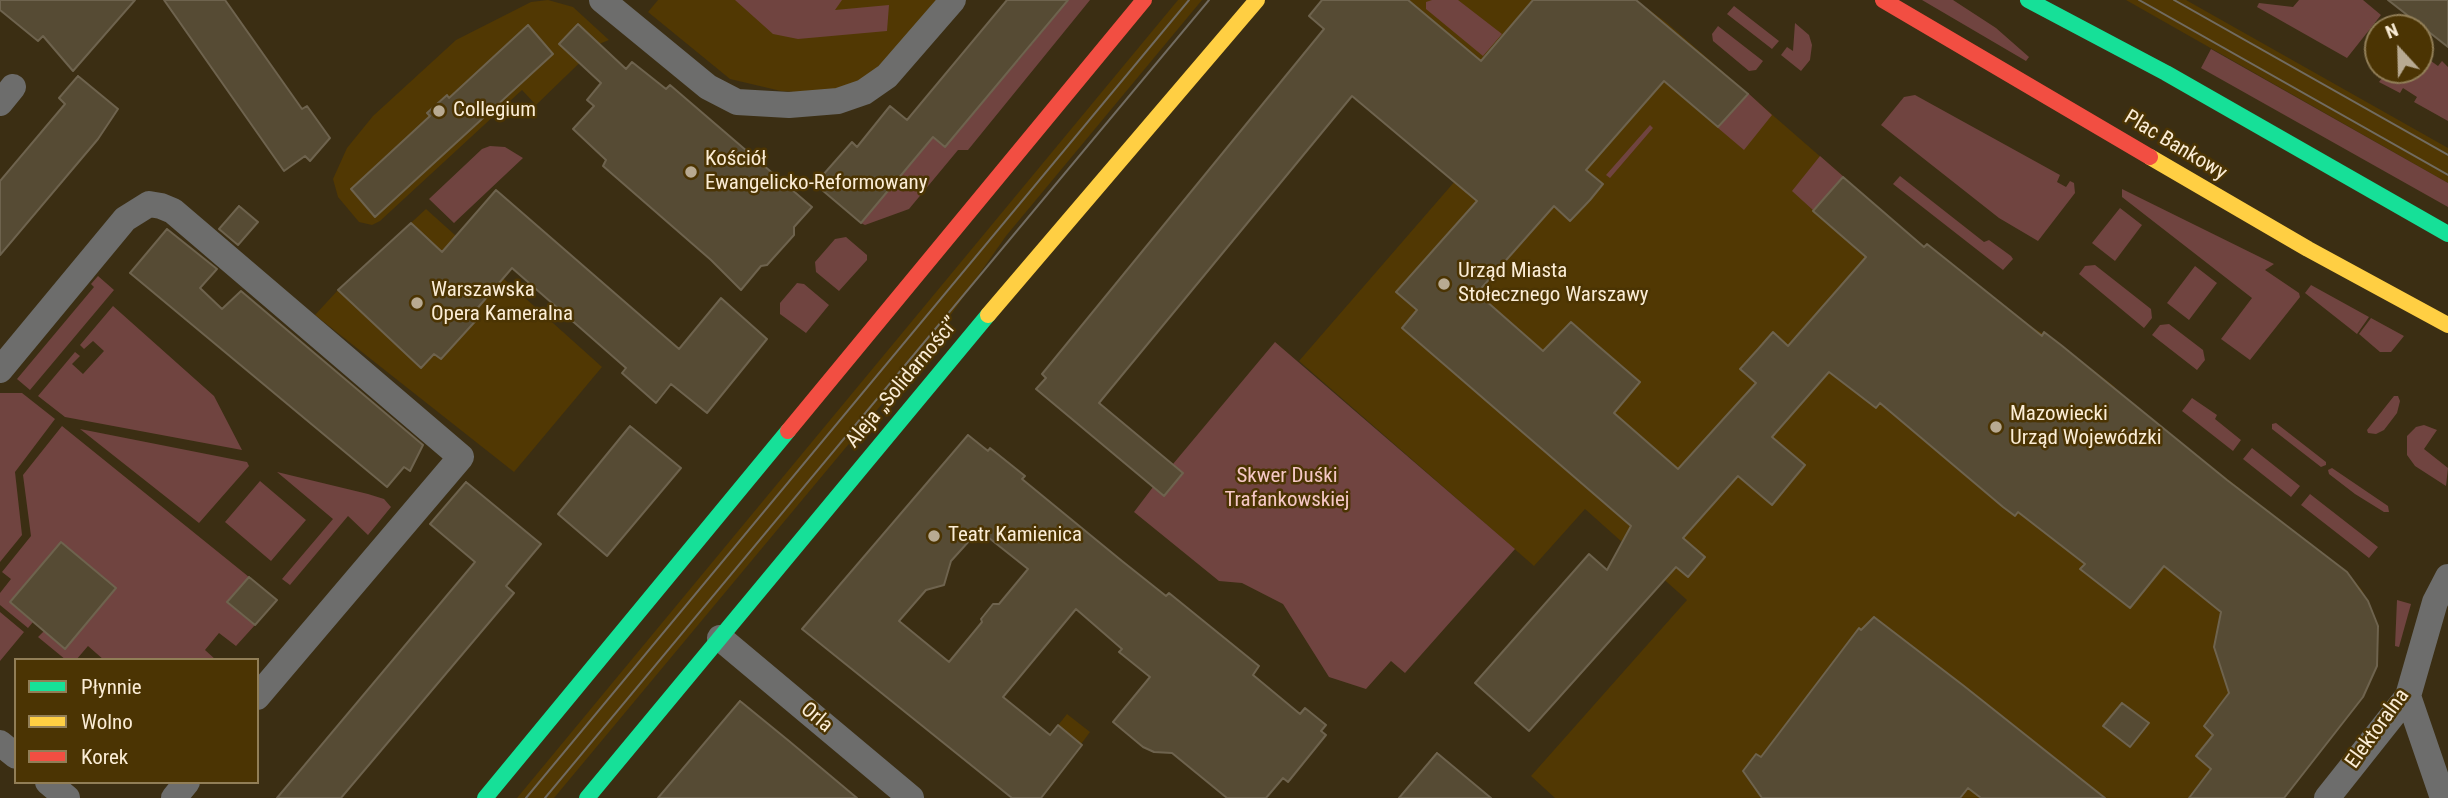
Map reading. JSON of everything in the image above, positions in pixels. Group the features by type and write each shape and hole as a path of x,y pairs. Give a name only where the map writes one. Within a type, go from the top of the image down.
{"main road":[{"path":"485,798 1144,0"},
{"name":"Aleja „Solidarności”","path":"587,798 910,407 1257,0"},
{"name":"Plac Bankowy","path":"1883,0 2412,307 2448,325"},
{"path":"2028,0 2166,73 2448,234"},
{"path":"2412,307 2448,316"}],"street":[{"path":"602,0 708,87 737,102 789,105 838,101 864,92 887,76 953,0"},
{"path":"0,370 125,219 149,204 161,206 173,211 461,457 259,695"},
{"name":"Elektoralna","path":"2327,798 2408,696 2435,601 2448,577"},
{"name":"Orla","path":"720,638 911,798"},
{"path":"2408,696 2443,798"},
{"path":"0,743 14,754"},
{"path":"50,784 67,798"},
{"path":"174,798 185,784"}],"shaded area":[{"name":"Collegium","path":"548,0 573,7 609,40 599,44 536,105 522,90 380,221 372,225 359,222 338,197 333,179 347,148 373,116 456,40 531,2"},
{"path":"658,0 940,0 882,69 843,89 814,93 781,91 730,79 648,12"},
{"path":"1178,0 1202,0 1006,236 922,356 554,798 517,798"},
{"path":"1322,0 1636,0 1667,23 1924,247 1927,244 2032,327 2061,345 2115,387 2113,390 2347,572 2362,590 2378,626 2377,666 2362,698 2284,798 1555,798 1531,776 1687,600 1585,509 1534,566 1299,361 1475,158 1309,16"},
{"path":"2126,0 2186,0 2448,148 2448,183"},
{"path":"426,209 602,367 514,472 315,315 338,290"},
{"path":"1067,714 1090,732 1041,798 1048,738"}],"green space":[{"path":"735,0 842,0 835,10 889,5 887,31 798,39 773,34"},
{"path":"1068,0 1090,0 968,150 958,150 909,209 865,225 861,223 922,150 927,132 945,146 1010,69 1012,57 1018,61"},
{"path":"1458,0 1502,34 1483,56 1426,9 1426,2"},
{"path":"1922,0 1953,0 1996,28 2029,57 2026,61"},
{"path":"2299,0 2363,0 2380,14 2364,14 2364,36 2347,58 2257,7 2259,3 2293,7"},
{"path":"1734,6 1779,41 1772,49 1727,14"},
{"path":"1795,23 1809,35 1812,45 1810,60 1801,71 1781,55 1787,47 1793,51"},
{"path":"1718,26 1763,61 1756,70 1749,71 1713,41 1712,34"},
{"path":"2211,49 2448,183 2448,207 2201,68"},
{"path":"2442,61 2448,67 2448,121 2414,102 2417,97 2403,88 2400,93 2383,84 2434,84 2434,63 2438,66"},
{"path":"1748,93 1772,115 1744,150 1718,128"},
{"path":"1915,95 2060,175 2057,182 2066,187 2070,181 2074,183 2075,193 2038,241 1999,218 1881,125 1904,97"},
{"path":"1650,125 1653,128 1610,178 1606,175"},
{"path":"490,146 505,147 523,158 454,223 429,199 482,149"},
{"path":"1820,156 1844,177 1814,211 1792,191"},
{"path":"1900,176 1984,242 1989,240 2013,259 2003,270 1893,184"},
{"path":"2122,189 2274,264 2265,270 2299,293 2300,297 2250,360 2221,339 2252,298 2122,197"},
{"path":"2120,208 2142,225 2115,261 2092,243"},
{"path":"846,237 867,255 867,260 839,291 816,272 815,262 835,239"},
{"path":"2095,265 2151,309 2152,318 2144,328 2079,274 2085,266"},
{"path":"2195,266 2217,283 2189,320 2167,303"},
{"path":"98,276 114,290 30,390 17,379 94,287 91,284"},
{"path":"797,283 804,284 829,305 806,333 780,314 780,303"},
{"path":"2311,285 2369,317 2357,334 2305,293"},
{"path":"113,306 214,396 242,450 65,417 38,396 75,352 80,356 72,364 83,374 104,351 93,341 84,349 80,345"},
{"path":"2371,318 2404,336 2391,352 2380,352 2359,334"},
{"path":"2169,324 2203,350 2205,360 2197,370 2152,335 2160,325"},
{"name":"Skwer Duśki Trafankowskiej","path":"1275,342 1515,549 1405,673 1391,661 1366,689 1329,677 1283,604 1242,583 1219,581 1134,512 1153,487 1164,496 1183,474 1173,464"},
{"path":"0,393 22,393 55,419 15,472 22,535 0,562"},
{"path":"2394,396 2398,396 2400,401 2397,413 2384,430 2376,434 2368,433 2367,430"},
{"path":"2192,398 2217,415 2215,419 2241,440 2233,451 2182,411"},
{"path":"2276,423 2326,462 2326,465 2321,467 2272,429 2272,424"},
{"path":"2424,425 2437,430 2424,449 2448,468 2446,486 2415,466 2407,455 2407,436 2416,427"},
{"path":"62,426 249,577 227,602 255,625 236,646 219,633 205,650 214,658 102,658 88,646 78,658 64,658 38,637 44,631 65,649 116,588 61,542 10,602 33,622 28,628 0,605 0,593 11,579 2,572 31,536 23,475"},
{"path":"80,429 247,462 249,466 199,523"},
{"path":"2252,448 2300,486 2291,497 2243,459"},
{"path":"2332,468 2388,506 2389,512 2384,512 2355,494 2329,474 2328,470"},
{"path":"277,472 368,494 384,499 391,507 368,535 348,516 290,585 282,579 333,519"},
{"path":"260,481 306,520 271,561 225,522"},
{"path":"2310,494 2378,547 2369,558 2301,505"},
{"path":"2397,600 2411,604 2399,647 2395,646"},
{"path":"0,612 24,632 0,661"}],"building":[{"path":"0,0 135,0 73,71 43,36 38,41 0,10"},
{"path":"164,0 225,0 302,109 307,106 330,138 310,161 305,156 284,171"},
{"path":"1007,0 1068,0 945,147 933,137 861,223 815,184 852,142 857,147 890,106 907,120"},
{"path":"1322,0 1408,0 1481,61 1533,0 1636,0 1748,94 1718,127 1664,81 1586,170 1603,184 1590,200 1570,221 1554,206 1477,293 1543,351 1571,322 1640,382 1614,413 1678,469 1756,383 1740,369 1773,332 1788,346 1866,257 1813,211 1843,177 1924,247 1927,244 2042,336 2044,332 2061,345 2227,480 2347,572 2368,601 2378,626 2377,666 2363,697 2284,798 2189,798 2211,769 2196,756 2213,735 2204,726 2229,693 2214,647 2221,612 2164,566 2130,608 2080,569 2085,564 2018,512 2015,516 2003,507 1880,403 1876,408 1829,372 1772,437 1805,465 1772,505 1738,476 1683,538 1705,557 1688,577 1676,567 1529,731 1475,683 1589,554 1607,570 1631,526 1402,328 1417,310 1396,292 1477,201 1352,96 1099,403 1183,473 1164,496 1036,389 1046,378 1042,374 1324,29 1309,16"},
{"path":"2388,0 2448,0 2448,47 2434,36 2434,14 2406,14"},
{"name":"Kościół Ewangelicko-Reformowany","path":"578,24 626,69 632,62 666,89 670,85 812,207 794,227 794,235 767,265 761,266 741,290 711,260 603,166 606,160 573,129 594,106 587,100 601,83 559,44"},
{"path":"528,25 553,54 375,217 351,189 430,116 427,113 447,95 449,98"},
{"path":"78,76 118,109 98,139 0,255 0,181 65,104 59,98"},
{"path":"496,190 679,349 721,298 767,339 707,413 671,384 656,403 622,373 626,368 512,268 475,311 480,316 441,359 434,354 421,368 338,290 411,223 442,252"},
{"path":"239,206 258,222 238,245 219,229"},
{"path":"167,229 217,269 200,288 222,309 241,291 423,445 410,471 404,467 387,487 130,273"},
{"path":"630,426 681,468 607,556 558,514"},
{"path":"968,435 988,451 990,448 1025,476 1022,479 1122,561 1166,596 1169,593 1259,666 1253,675 1300,714 1305,708 1326,725 1321,731 1326,735 1288,782 1283,778 1266,798 1227,798 1172,753 1154,752 1143,747 1113,722 1150,677 1119,652 1122,649 1076,609 1003,697 1050,735 1058,725 1082,745 1041,798 1012,798 802,629","holes":["979,530 1028,569 999,604 993,604 981,619 982,622 949,662 899,621 926,590 944,585 951,561"]},
{"path":"466,482 541,544 506,586 514,593 341,798 277,798 475,562 430,524"},
{"path":"61,542 116,588 65,649 10,602"},
{"path":"249,577 277,600 255,625 227,602"},
{"path":"1874,617 2105,798 1981,798 1968,788 1960,798 1762,798 1743,771 1756,754 1761,757 1859,628 1861,630"},
{"path":"740,701 789,741 857,798 658,798"},
{"path":"2122,703 2149,723 2130,747 2103,726"},
{"path":"1437,753 1491,798 1399,798"}],"tram line":[{"path":"526,798 1189,0"},
{"path":"545,798 1209,0"},
{"path":"2139,0 2448,175"},
{"path":"2174,0 2448,155"}],"traffic: fast":[{"path":"2028,0 2166,73 2448,234"},
{"path":"587,798 988,315"},
{"path":"485,798 788,431"}],"traffic: slow":[{"path":"988,315 1257,0"},
{"path":"2150,157 2308,249 2448,325"}],"traffic: jam":[{"path":"788,431 1144,0"},
{"path":"1883,0 2150,157"}],"place":[{"name":"Collegium","path":"439,111"},
{"name":"Kościół Ewangelicko-Reformowany","path":"691,172"},
{"name":"Urząd Miasta Stołecznego Warszawy","path":"1444,284"},
{"name":"Warszawska Opera Kameralna","path":"417,303"},
{"name":"Mazowiecki Urząd Wojewódzki","path":"1996,427"},
{"name":"Teatr Kamienica","path":"934,536"}]}
